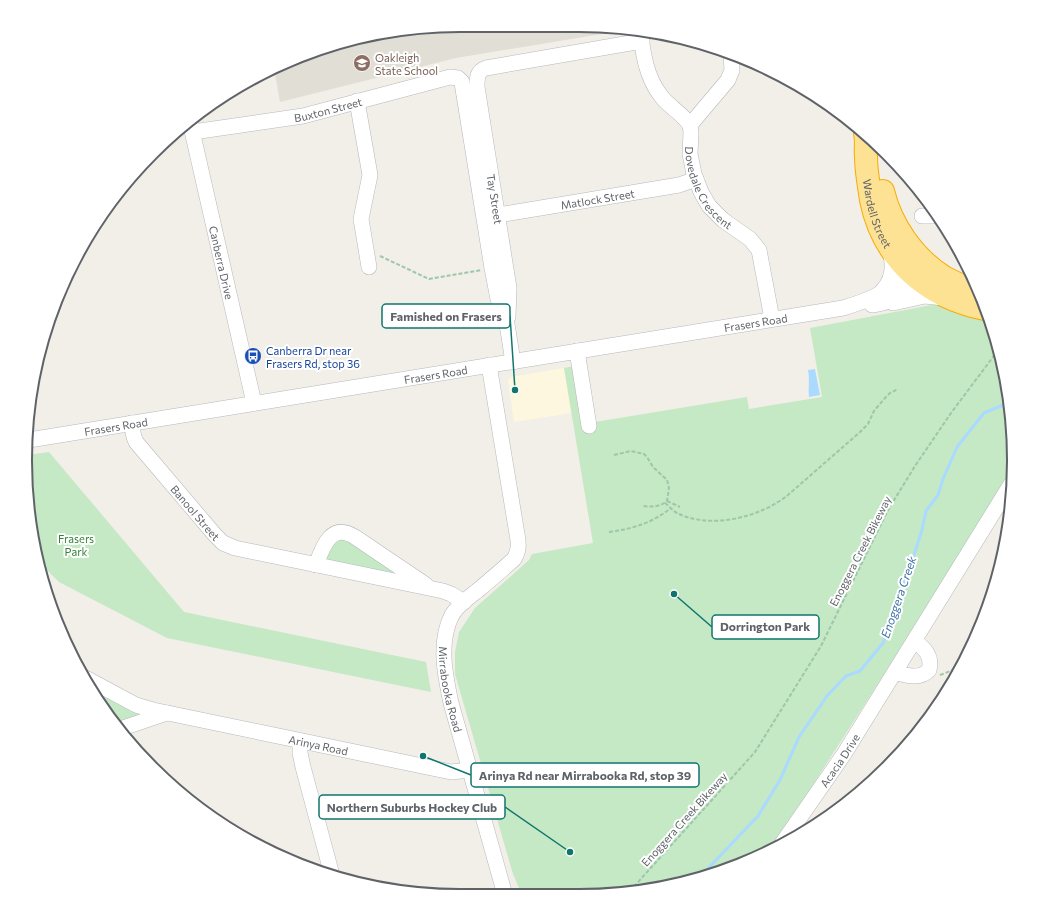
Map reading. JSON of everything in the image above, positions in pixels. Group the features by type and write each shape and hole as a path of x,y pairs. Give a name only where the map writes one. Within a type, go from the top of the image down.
{"highway":[{"name":"Wardell Street","path":"866,143 866,158 871,199 879,225 888,245 919,272"},
{"name":"Wardell Street","path":"871,148 888,209 910,246 919,272"},
{"path":"919,272 944,277 970,289"},
{"path":"919,272 935,291 953,300 978,307"}],"street":[{"name":"Tay Street","path":"507,324 509,288 477,87 478,75 486,68 638,37"},
{"path":"641,37 647,69 652,83 661,96 686,119 690,125 728,80 732,70 731,61"},
{"name":"Buxton Street","path":"192,127 302,116 452,76 457,77 460,80"},
{"name":"Tay Street","path":"460,80 463,89 498,299 507,324 513,362"},
{"path":"358,101 370,172 361,219 369,266"},
{"name":"Dovedale Crescent","path":"690,125 690,154 701,192 710,206 723,220 750,239 759,250 772,319"},
{"name":"Canberra Drive","path":"192,127 254,403"},
{"name":"Matlock Street","path":"498,215 679,185 696,179"},
{"name":"Frasers Road","path":"873,303 884,290 891,278 892,262 888,245"},
{"name":"Frasers Road","path":"33,439 873,303 900,296 911,286 919,272"},
{"path":"873,303 925,296 953,300"},
{"path":"577,351 589,426"},
{"name":"Mirrabooka Road","path":"489,365 517,534 518,553 514,559 464,602 453,614 446,631 444,653 446,679 451,703 503,889"},
{"name":"Banool Street","path":"131,423 136,442 223,543 235,548 432,589 451,594 464,602"},
{"name":"Acacia Drive","path":"788,834 844,754 1006,493"},
{"name":"Banool Street","path":"316,565 328,539 339,532 347,533 432,589"},
{"path":"895,672 915,676 924,674 929,670 930,663 928,654 914,641"},
{"name":"Arinya Road","path":"93,682 140,706 167,713 451,772 470,770"},
{"path":"97,684 97,688"},
{"path":"126,727 167,713"},
{"path":"300,741 300,753 303,766 330,868"}],"path":[{"path":"369,266 379,256 429,279 487,269"},
{"name":"Enoggera Creek Bikeway","path":"636,885 756,752 821,646 892,504 942,426 993,356"},
{"path":"666,502 676,513 699,520 742,517 755,514 772,506 788,495 848,444 868,424 874,411 890,393 898,389"},
{"path":"614,455 631,451 644,454 667,480 669,488 666,502"},
{"path":"643,506 652,507 666,502 680,507"},
{"path":"609,532 643,525 657,518 671,508"},
{"path":"948,672 953,670"}],"shaded area":[{"name":"Oakleigh State School","path":"460,32 608,33 456,58 280,102 275,74 323,55 377,40 432,33"},
{"path":"564,368 571,413 514,422 508,380 511,377"}],"green space":[{"path":"937,304 981,316 999,377 1006,432 1006,478 881,679 777,840 716,866 662,881 607,888 519,889 513,874 455,674 455,652 459,632 475,608 529,560 532,554 593,543 564,368 585,364 595,422 747,397 749,409 822,397 810,328"},
{"name":"Frasers Park","path":"49,452 184,612 426,662 431,692 167,638 59,582 47,570 40,544 33,489 32,454"},
{"path":"343,538 407,578 327,560 331,544"},
{"path":"102,696 132,712 145,717 123,724"}],"water":[{"path":"815,369 820,395 809,397 808,370"}],"waterway":[{"name":"Enoggera Creek","path":"708,868 758,816 780,780 799,737 827,696 846,676 860,671 883,643 904,586 922,530 926,511 938,495 943,479 957,447 984,413 1003,405"}],"place":[{"name":"Oakleigh State School","path":"362,63"},
{"name":"Canberra Dr near Frasers Rd, stop 36","path":"253,356"},
{"name":"Famished on Frasers","path":"515,390"},
{"name":"Dorrington Park","path":"674,594"},
{"name":"Arinya Rd near Mirrabooka Rd, stop 39","path":"423,756"},
{"name":"Northern Suburbs Hockey Club","path":"570,852"}]}
